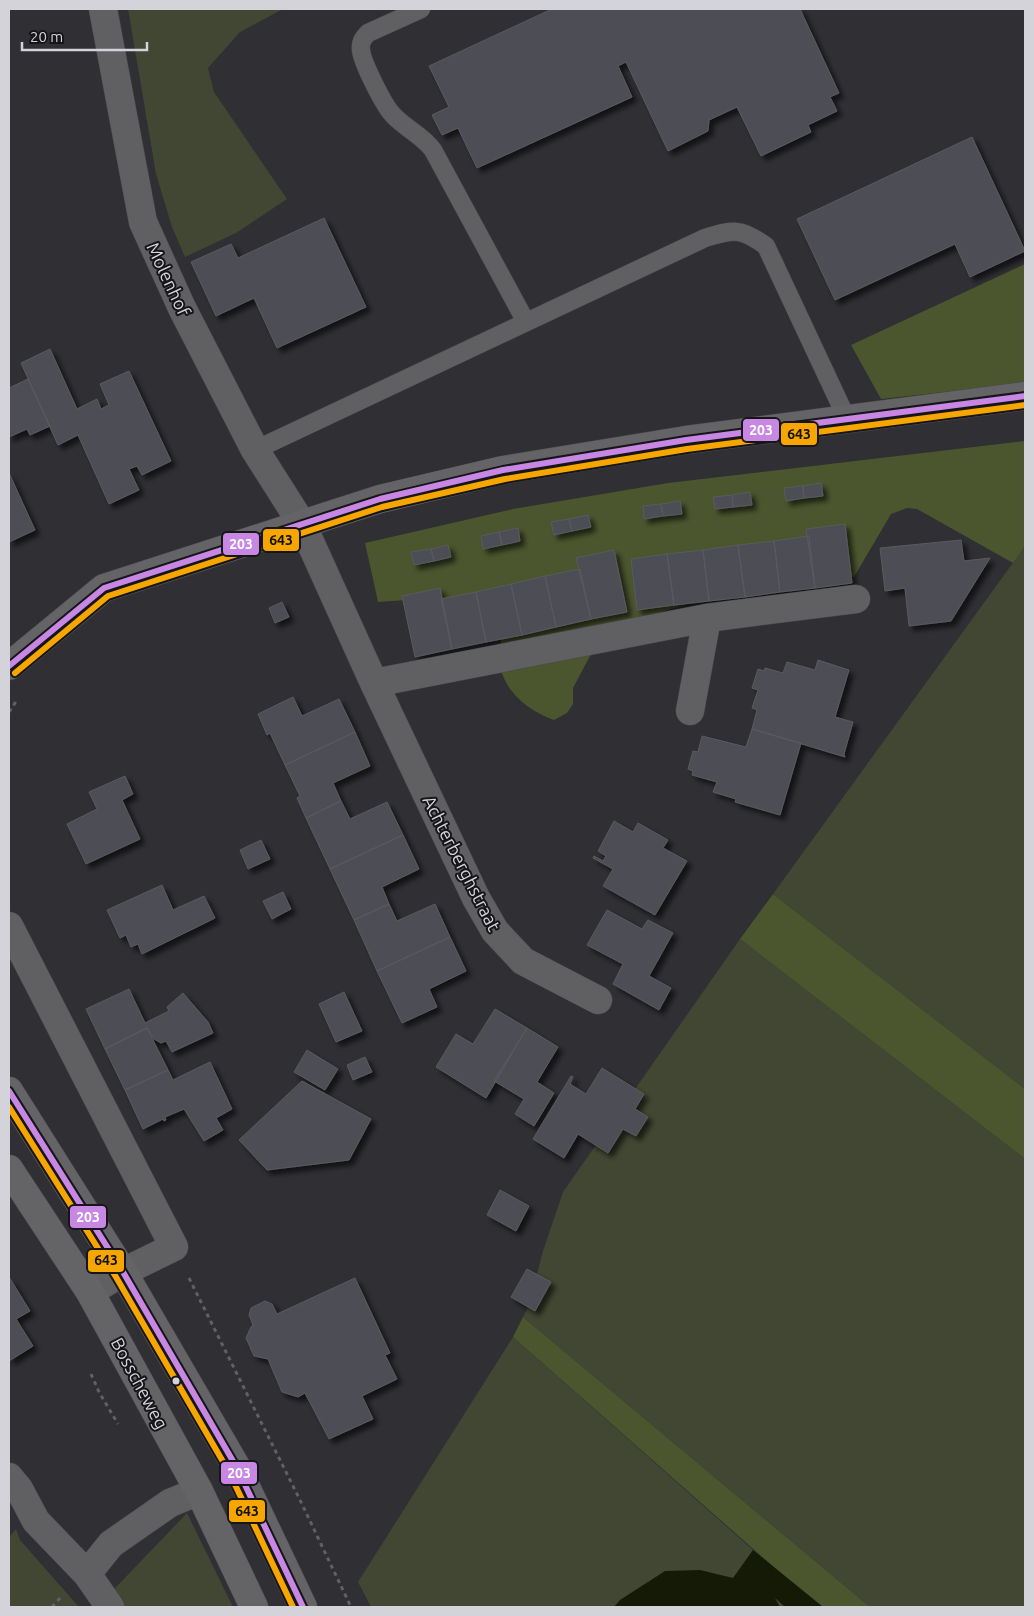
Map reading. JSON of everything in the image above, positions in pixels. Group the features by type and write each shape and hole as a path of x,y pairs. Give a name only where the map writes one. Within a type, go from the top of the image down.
{"street":[{"name":"Molenhof","path":"103,9 143,222 182,308 255,450 302,524"},
{"path":"9,666 104,588 380,499 503,470 686,440 1025,396"},
{"name":"Achterberghstraat","path":"302,524 374,683 476,898 495,931 522,961 598,1000"},
{"path":"374,683 706,618 856,599"},
{"path":"690,711 706,618"},
{"path":"9,642 63,620"},
{"path":"9,926 174,1247 123,1272 90,1292"},
{"path":"9,1091 123,1272 237,1468 303,1607"},
{"name":"Bosscheweg","path":"9,1169 90,1292 199,1491 254,1607"},
{"path":"9,1478 19,1489 36,1521 87,1574 110,1607"},
{"path":"87,1574 111,1544 170,1503 199,1491"}],"lane":[{"path":"421,9 368,33 362,38 361,52 383,104 393,116 425,139 433,150 526,322"},
{"path":"255,450 705,238 730,230 748,233 766,246 847,419"}],"path":[{"path":"174,1247 351,1607"}],"shaded area":[{"path":"128,9 283,9 240,32 208,68 214,92 287,199 236,233 185,257 172,227 156,174"},
{"path":"1025,546 1025,1089 773,894"},
{"path":"740,939 1025,1159 1025,1607 870,1607 523,1317 529,1305 543,1251 563,1192"},
{"path":"513,1337 753,1550 823,1607 371,1607 358,1582"},
{"path":"187,1513 233,1607 97,1607"},
{"path":"16,1529 20,1540 79,1607 9,1607 9,1537"},
{"path":"753,1550 823,1607 785,1607 775,1598 780,1607 614,1607 620,1600 665,1571 700,1570 733,1578"}],"green space":[{"path":"1025,264 1025,383 881,399 851,345"},
{"path":"1025,441 1025,546 1013,563 917,509 907,508 891,514 854,577 815,563 655,614 590,656 573,688 573,704 567,713 554,720 523,703 508,686 500,666 499,654 502,636 500,627 483,602 434,598 378,602 365,543 513,509 668,483"},
{"path":"773,894 1025,1089 1025,1159 740,939"},
{"path":"523,1317 870,1607 823,1607 785,1577 513,1337"}],"building":[{"path":"552,9 800,9 839,93 830,97 837,111 808,125 811,132 761,156 737,107 709,120 708,131 668,151 626,62 618,66 632,97 477,168 458,128 442,135 432,115 449,107 429,66"},
{"path":"972,137 1025,251 970,277 955,244 835,300 797,219"},
{"path":"324,218 366,307 277,348 254,298 216,316 191,262 231,244 238,258"},
{"path":"50,349 77,409 97,399 101,409 109,405 100,384 129,371 171,461 142,475 137,466 129,469 139,490 109,504 78,435 58,445 21,363"},
{"path":"28,379 50,426 30,435 27,429 9,437 9,388"},
{"path":"9,473 35,530 9,542"},
{"path":"821,483 823,496 804,498 803,486"},
{"path":"803,486 804,498 786,501 784,488"},
{"path":"750,492 752,505 733,507 732,495"},
{"path":"732,495 733,507 715,509 713,497"},
{"path":"680,501 682,514 663,516 661,504"},
{"path":"661,504 663,516 644,519 643,506"},
{"path":"588,515 591,527 572,531 569,519"},
{"path":"569,519 572,531 554,535 551,522"},
{"path":"845,524 852,583 815,588 806,529"},
{"path":"518,528 520,541 502,545 499,532"},
{"path":"499,532 502,545 483,549 481,536"},
{"path":"809,536 815,588 780,592 774,541"},
{"path":"961,540 964,561 990,558 951,621 909,626 905,588 885,591 880,548"},
{"path":"774,541 780,592 745,597 738,545"},
{"path":"448,545 451,557 434,561 431,549"},
{"path":"738,545 745,597 709,601 703,550"},
{"path":"431,549 434,561 414,565 411,552"},
{"path":"614,550 627,612 591,619 576,558"},
{"path":"703,550 709,601 674,605 667,554"},
{"path":"667,554 674,605 637,610 631,559"},
{"path":"580,569 591,619 556,627 545,576"},
{"path":"545,576 556,627 522,635 511,584"},
{"path":"511,584 522,635 486,642 476,592"},
{"path":"440,588 452,649 415,657 402,596"},
{"path":"476,592 486,642 452,649 441,599"},
{"path":"282,602 289,617 275,623 269,608"},
{"path":"818,660 849,670 835,717 853,722 844,754 845,757 752,729 757,710 752,708 758,690 752,688 758,669 764,671 765,668 783,673 787,662 815,670"},
{"path":"293,697 302,716 339,699 355,732 285,765 270,733 267,735 258,714"},
{"path":"752,729 801,743 780,815 735,802 736,799 713,792 717,782 692,775 693,771 688,769 693,751 698,752 702,736 746,747"},
{"path":"355,732 370,766 333,783 341,801 306,818 297,798 300,796 285,765"},
{"path":"125,776 133,794 122,800 140,839 86,864 67,824 97,809 89,792"},
{"path":"341,801 350,819 387,802 403,835 330,869 306,818"},
{"path":"614,821 633,832 638,823 668,840 663,848 687,861 655,915 603,886 613,869 593,858 594,856 603,861 606,856 598,851"},
{"path":"403,835 419,869 382,887 389,904 354,920 330,869"},
{"path":"261,840 270,859 248,869 240,850"},
{"path":"162,885 173,910 204,896 215,918 142,954 138,944 131,947 126,935 120,938 107,910"},
{"path":"283,892 291,909 272,919 263,901"},
{"path":"389,904 397,921 435,904 450,937 377,971 354,920"},
{"path":"607,910 642,929 648,920 673,933 649,976 671,988 659,1010 613,984 623,964 587,945"},
{"path":"450,937 466,971 429,989 437,1007 402,1023 377,971"},
{"path":"129,989 145,1023 169,1011 167,1007 183,993 208,1022 213,1033 172,1052 166,1041 161,1043 154,1039 147,1028 105,1049 86,1009"},
{"path":"344,992 362,1031 336,1042 319,1004"},
{"path":"495,1009 527,1028 486,1098 436,1067 456,1034 473,1044"},
{"path":"147,1028 168,1070 125,1090 105,1049"},
{"path":"527,1028 558,1047 537,1082 554,1093 534,1126 515,1114 524,1099 494,1081"},
{"path":"307,1050 338,1069 325,1090 294,1072"},
{"path":"365,1057 372,1072 353,1080 347,1065"},
{"path":"210,1062 232,1109 216,1118 223,1130 204,1141 184,1109 165,1117 166,1120 164,1121 163,1119 143,1129 125,1090 168,1070 173,1080"},
{"path":"602,1068 644,1094 635,1109 648,1117 636,1136 623,1129 608,1153 578,1134 564,1158 533,1139 571,1076 573,1077 570,1084 586,1094"},
{"path":"302,1081 371,1119 349,1160 267,1170 239,1140"},
{"path":"500,1190 529,1206 516,1231 487,1215"},
{"path":"527,1269 551,1282 535,1311 511,1297"},
{"path":"9,1277 30,1311 16,1319 33,1346 9,1361"},
{"path":"355,1278 390,1353 385,1355 397,1379 362,1396 373,1419 329,1439 305,1393 298,1397 282,1392 268,1359 254,1356 246,1338 253,1325 249,1315 251,1308 265,1301 272,1304 277,1314"}],"transit line":[{"name":"203","path":"9,666 104,588 380,499 503,470 686,440 1025,396"},
{"name":"643","path":"15,673 108,596 382,507 505,479 687,449 1025,405"},
{"name":"203","path":"9,1091 123,1272 237,1468 303,1607"},
{"name":"643","path":"9,1107 116,1277 229,1472 293,1607"}]}
